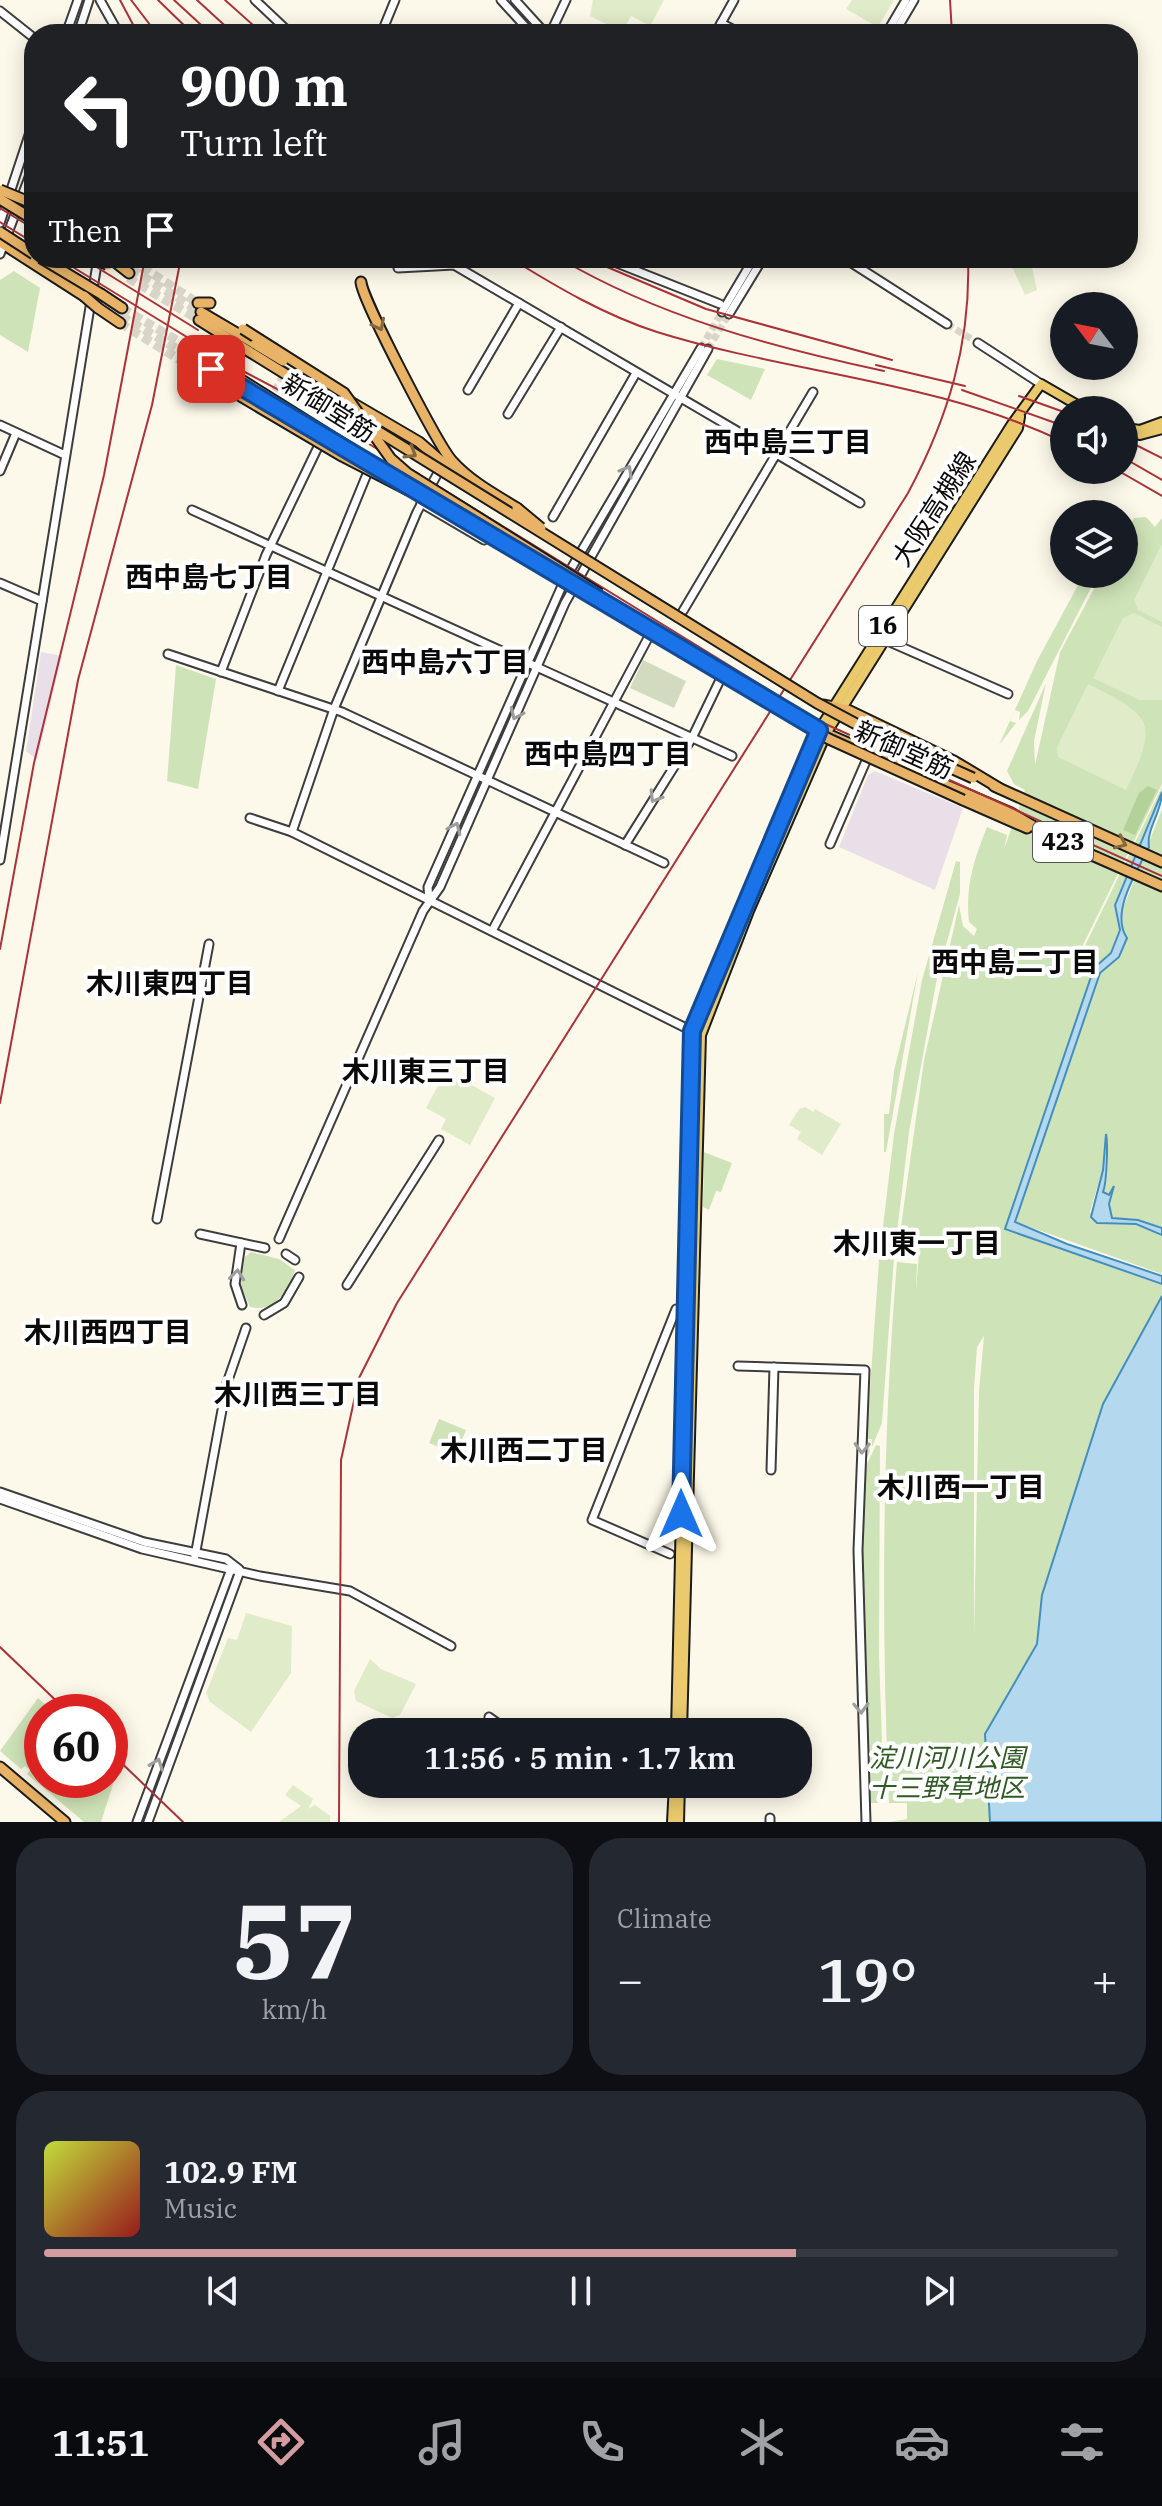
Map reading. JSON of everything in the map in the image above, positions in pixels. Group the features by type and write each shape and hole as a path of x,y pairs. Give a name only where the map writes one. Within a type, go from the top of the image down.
{"highway":[{"path":"2,194 24,204"},
{"path":"2,194 24,203"},
{"path":"2,194 24,212"},
{"path":"0,232 24,248"},
{"path":"1,247 24,260"},
{"path":"37,268 121,316 55,268"},
{"path":"361,282 401,367 449,457 471,479 526,515 551,539"},
{"path":"210,303 200,312 245,334 344,393 391,459 407,473 586,584 645,627"},
{"name":"新御堂筋","path":"200,312 212,328 846,720 1162,862"},
{"path":"212,328 245,334 320,384 408,435 496,501 583,558 821,705 836,708 954,761 999,788"},
{"path":"190,357 423,499 823,731 1011,813 1050,836"},
{"path":"190,357 340,455 457,515"},
{"name":"新御堂筋","path":"190,357 845,748 1162,886"},
{"path":"0,1767 65,1822"}],"main road":[{"path":"1041,384 1062,396"},
{"name":"大阪高槻線","path":"676,1718 692,1031 823,731 1012,424 1041,384"},
{"name":"大阪高槻線","path":"836,708 1018,428 1020,417"},
{"path":"1138,430 1162,422"},
{"path":"1138,434 1162,429"},
{"name":"大阪高槻線","path":"682,1718 701,1035 823,731"},
{"path":"672,1822 673,1798"},
{"path":"679,1822 680,1798"}],"street":[{"path":"70,24 78,0"},
{"path":"81,24 89,0"},
{"path":"100,0 113,24"},
{"path":"255,0 280,24"},
{"path":"385,24 395,0"},
{"path":"501,0 523,24"},
{"path":"515,0 538,24"},
{"path":"553,24 566,0"},
{"path":"721,23 734,0"},
{"path":"892,24 906,0"},
{"path":"900,24 914,0"},
{"path":"0,11 24,30"},
{"path":"0,223 2,194 24,143"},
{"path":"1,247 24,194"},
{"path":"0,860 95,268"},
{"path":"459,268 860,503"},
{"path":"627,268 724,310"},
{"path":"724,310 748,268"},
{"path":"724,310 756,268"},
{"path":"860,268 947,324"},
{"path":"468,390 519,303"},
{"path":"508,414 561,327"},
{"path":"978,343 1041,384"},
{"path":"429,900 428,887 565,579 583,558 705,348"},
{"path":"553,517 636,373"},
{"path":"683,611 813,392"},
{"path":"0,425 65,455"},
{"path":"0,471 16,433"},
{"path":"221,672 270,546 317,449"},
{"path":"292,832 334,709 423,499 443,463"},
{"path":"278,691 367,474"},
{"path":"423,499 484,540"},
{"path":"192,510 732,756"},
{"path":"279,1239 429,900 440,887 575,585 583,558"},
{"path":"0,583 42,601"},
{"path":"492,931 648,638"},
{"path":"883,639 1008,694"},
{"path":"168,654 334,709 664,863"},
{"path":"625,845 692,738 720,680"},
{"path":"830,844 866,761"},
{"path":"250,818 292,832 692,1031"},
{"path":"157,1219 209,944"},
{"path":"347,1285 439,1140"},
{"path":"200,1234 265,1248"},
{"path":"241,1243 235,1284 242,1305"},
{"path":"286,1254 295,1260"},
{"path":"264,1315 284,1303 299,1277"},
{"path":"670,1554 592,1520 676,1309"},
{"path":"195,1556 227,1383 246,1328"},
{"path":"738,1366 865,1370 858,1556 866,1822"},
{"path":"771,1470 774,1367"},
{"path":"0,1492 144,1542 195,1556"},
{"path":"0,1499 54,1515 129,1545 226,1559 236,1570 350,1591 451,1646"},
{"path":"137,1822 236,1570"},
{"path":"148,1822 236,1570"}],"shaded area":[{"path":"41,652 62,656 37,760 26,751"},
{"path":"875,771 963,808 935,890 839,847 868,775"}],"green space":[{"path":"593,0 664,0 651,24 631,16 626,24 606,24 590,16"},
{"path":"852,0 894,0 880,24 873,24 846,9"},
{"path":"1013,268 1032,268 1037,290 1025,295"},
{"path":"14,271 40,288 28,352 0,335 0,280"},
{"path":"717,359 765,369 751,400 707,375"},
{"name":"淀川河川公園 十三野草地区","path":"1146,517 1155,527 1162,518 1162,784 1079,958 1162,787 1162,790 1114,905 1119,930 1111,953 1094,967 1005,1229 1162,1285 1162,1295 1102,1404 1042,1595 1037,1643 985,1733 990,1822 890,1822 907,1819 907,1803 889,1803 884,1600 888,1397 897,1262 917,1264 916,1291 920,1242 899,1241 924,1060 959,905 963,926 974,936 977,929 969,922 968,897 975,862 987,827 1007,835 1004,849 1025,790 1014,784 1007,771 1046,683 1034,741 1035,765 1060,652 1094,588 1138,588 1138,518","holes":["984,1336 979,1391 974,1634 974,1389 977,1347"]},
{"path":"1162,544 1162,622 1138,610 1134,600"},
{"path":"1076,588 1091,588 1028,711 1019,720 1020,712 1015,710 1010,721 1016,723 999,745 1037,661"},
{"path":"1134,613 1162,627 1162,700 1139,700 1093,678 1123,618"},
{"path":"643,660 686,681 674,708 630,688"},
{"path":"176,665 216,679 198,789 167,781"},
{"path":"1088,684 1126,704 1144,724 1146,735 1143,749 1126,790 1058,757 1057,747"},
{"path":"1148,786 1157,790 1135,835 1123,830 1139,793"},
{"path":"1162,809 1162,1227 1137,1219 1112,1218 1110,1204 1115,1186 1109,1194 1104,1192 1108,1162 1106,1133 1102,1171 1090,1212 1097,1224 1135,1225 1162,1235 1162,1274 1016,1222 1100,974 1120,957 1127,938 1123,932 1122,911"},
{"path":"956,861 960,862 960,894 937,978 909,1132 894,1258 882,1423 872,1447 872,1439 868,1439 870,1452 865,1461 879,1260 894,1134 922,980"},
{"path":"918,972 884,1152 884,1114 889,1114 894,1071"},
{"path":"446,1071 495,1098 470,1145 441,1129 446,1119 426,1108"},
{"path":"805,1107 813,1112 815,1109 841,1124 822,1155 797,1139 801,1132 789,1125 799,1109"},
{"path":"704,1152 732,1163 721,1192 716,1191 709,1210 703,1207"},
{"path":"251,1252 279,1259 295,1270 284,1293 266,1307 250,1307 239,1282 245,1257"},
{"path":"439,1419 466,1430 456,1454 429,1443"},
{"path":"876,1445 880,1446 879,1654 884,1803 870,1803 862,1552 864,1470"},
{"path":"246,1613 292,1626 291,1673 251,1732 210,1702 206,1693 228,1638 237,1640"},
{"path":"370,1659 381,1669 416,1684 400,1715 392,1718 356,1701 354,1691"},
{"path":"24,1718 24,1767 21,1769 0,1751"},
{"path":"293,1785 313,1799 308,1809 315,1805 330,1816 330,1822 279,1822 301,1806 285,1795"},
{"path":"56,1798 109,1798 101,1822 84,1822"}],"water":[{"path":"1162,792 1149,847 1123,905 1121,917 1127,938 1119,957 1100,973 1015,1222 1067,1244 1162,1276 1162,1284 1005,1229 1094,968 1111,953 1120,930 1115,905"},
{"path":"1106,1134 1107,1163 1103,1192 1109,1195 1114,1186 1109,1204 1112,1218 1138,1220 1162,1228 1162,1235 1136,1224 1097,1223 1091,1217 1103,1170"},
{"path":"1162,1296 1162,1822 990,1822 985,1734 1037,1644 1042,1595 1103,1404"}],"tunnel":[{"path":"143,268 198,303"},
{"path":"131,269 201,312"},
{"path":"128,278 199,320"},
{"path":"122,308 192,349"},
{"path":"701,348 722,312"},
{"path":"708,349 729,314"},
{"path":"121,316 191,357"},
{"path":"120,323 188,365"},
{"path":"947,324 978,343"},
{"path":"269,400 293,359"}],"railway":[{"path":"120,0 133,24"},
{"path":"131,0 149,24"},
{"path":"158,0 183,24"},
{"path":"174,0 200,24"},
{"path":"197,0 223,24"},
{"path":"225,0 252,24"},
{"path":"950,0 951,24"},
{"path":"0,208 24,223"},
{"path":"0,222 24,237"},
{"path":"74,268 239,369 296,399 821,722 1162,876"},
{"path":"98,268 198,330"},
{"path":"0,949 34,763 104,475 143,268"},
{"path":"0,1103 78,680 152,405 179,268"},
{"path":"527,268 600,309 657,332 759,358 914,391 1015,421 1050,436"},
{"path":"577,268 636,297 717,328 800,352 884,371"},
{"path":"610,268 706,309 892,360"},
{"path":"339,1822 341,1460 359,1378 397,1303 908,493 935,437 954,379 966,320 968,268"},
{"path":"876,365 965,386"},
{"path":"962,390 1050,421"},
{"path":"1019,396 1050,407"},
{"path":"1138,446 1162,458"},
{"path":"1138,466 1162,480"},
{"path":"1138,482 1162,496"},
{"path":"0,1647 49,1694"},
{"path":"128,1769 183,1822"}],"district":[{"name":"西中島三丁目","path":"788,442"},
{"name":"西中島七丁目","path":"209,577"},
{"name":"西中島六丁目","path":"445,662"},
{"name":"西中島四丁目","path":"608,754"},
{"name":"西中島二丁目","path":"1015,962"},
{"name":"木川東四丁目","path":"170,983"},
{"name":"木川東三丁目","path":"426,1071"},
{"name":"木川東一丁目","path":"917,1243"},
{"name":"木川西四丁目","path":"108,1332"},
{"name":"木川西三丁目","path":"298,1394"},
{"name":"木川西二丁目","path":"524,1450"},
{"name":"木川西一丁目","path":"961,1487"}],"route":[{"path":"211,369 819,730 692,1031 681,1514"}]}
